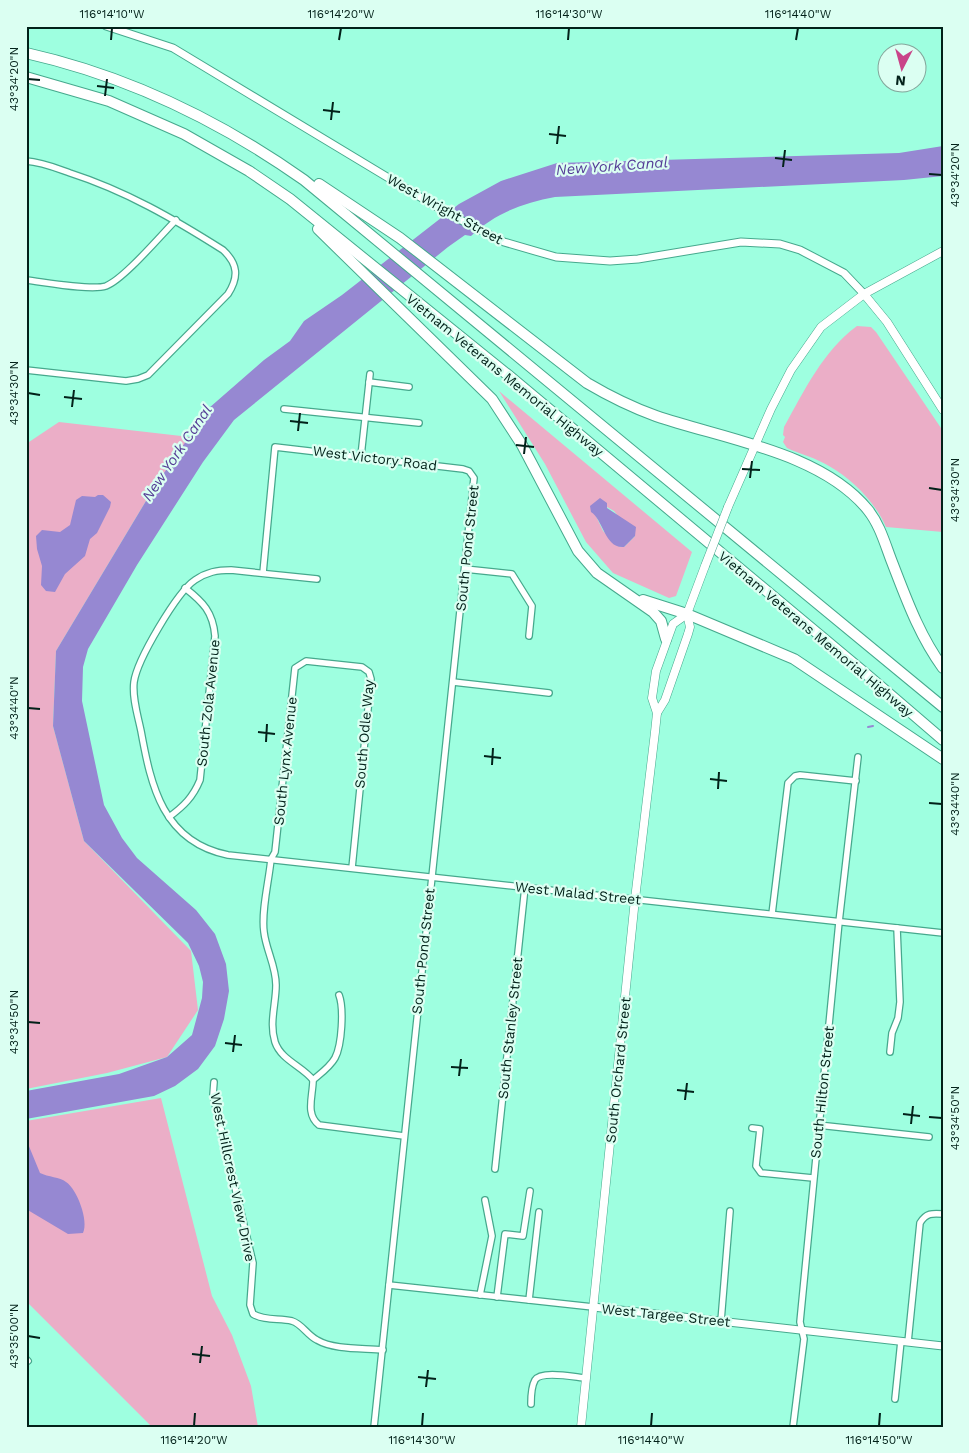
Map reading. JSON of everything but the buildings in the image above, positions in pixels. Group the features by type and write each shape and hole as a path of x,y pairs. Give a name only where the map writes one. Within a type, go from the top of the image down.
{"highway":[{"name":"Vietnam Veterans Memorial Highway","path":"26,53 74,66 148,92 194,112 244,140 310,184 943,707"},
{"name":"Vietnam Veterans Memorial Highway","path":"26,77 109,101 184,134 249,171 290,199 508,376 943,740"},
{"path":"244,140 322,186 400,238 587,384 621,402 655,416 755,446 828,476 843,485 864,506 879,530 918,625 943,668"},
{"path":"290,199 360,272 492,399 522,445 570,539 587,562 610,583 636,598 653,612 661,622 666,639"},
{"path":"636,598 687,614 767,646 794,659 943,760"}],"main road":[{"name":"South Orchard Street","path":"580,1427 635,899 657,713 665,700 688,634 690,627 687,614 728,507 755,446 791,370 816,334 864,294 943,251"},
{"path":"864,294 887,322 943,410"},
{"name":"South Orchard Street","path":"657,713 652,698 656,671 666,639 676,620 687,614"}],"street":[{"name":"West Wright Street","path":"106,26 173,48 445,212 479,230 530,250 556,258 583,261 638,259 742,242 780,244 800,250 838,270 864,294"},
{"path":"26,161 38,162 97,181 176,220 223,250 232,258 236,272 235,284 228,294 156,368 143,377 126,381 26,370"},
{"path":"26,280 92,287 106,286 118,278 176,220"},
{"path":"361,456 370,374"},
{"path":"369,382 409,387"},
{"path":"284,409 419,423"},
{"name":"West Victory Road","path":"263,573 276,447 463,469 472,475"},
{"name":"South Pond Street","path":"374,1427 474,484 472,475"},
{"path":"465,569 512,574 532,606 529,636"},
{"path":"169,816 159,801 150,778 133,684 141,660 185,588 204,574 217,570 317,579"},
{"name":"South Zola Avenue","path":"169,816 186,805 195,792 200,780 216,636 211,614 204,603 185,588"},
{"name":"South Odle Way","path":"300,663 306,661 362,667 369,672 371,679 352,868"},
{"name":"South Lynx Avenue","path":"300,663 295,668 276,852 271,859 263,929 265,945 274,968 276,984 272,1026 275,1044 312,1080"},
{"path":"453,682 549,693"},
{"name":"South Hilton Street","path":"794,1427 803,1330 800,1322 818,1125 858,758"},
{"path":"772,914 788,783 795,776 800,775 856,781"},
{"name":"West Malad Street","path":"169,816 199,845 213,852 943,933"},
{"name":"South Stanley Street","path":"496,1169 525,887"},
{"path":"890,1052 892,1033 898,1018 900,1002 897,928"},
{"path":"339,995 342,1012 336,1056 331,1064 312,1080 310,1111 314,1121 318,1125 404,1136"},
{"name":"West Hillcrest View Drive","path":"214,1082 213,1095 252,1264 250,1305 253,1314 262,1318 291,1321 300,1325 318,1341 332,1345 382,1350"},
{"path":"818,1125 929,1137"},
{"path":"752,1128 760,1129 756,1166 761,1173 813,1178"},
{"path":"497,1296 505,1234 524,1236 530,1191"},
{"path":"480,1295 492,1236 485,1200"},
{"path":"721,1321 730,1211"},
{"path":"529,1300 539,1212"},
{"path":"895,1399 920,1223 924,1216 932,1213 943,1214"},
{"name":"West Targee Street","path":"389,1285 943,1346"},
{"path":"531,1404 533,1385 536,1378 543,1374 586,1378"}],"shaded area":[{"path":"857,326 871,327 876,332 943,431 943,532 886,527 876,509 855,485 838,471 813,458 787,448 783,442 785,437 783,435 784,427 815,372 834,347"},
{"path":"499,391 692,552 676,596 669,598 613,573 586,542 545,464","holes":["607,507 614,511 635,536 624,547 620,547 603,531 595,514"]},
{"path":"59,422 190,437 155,486 56,651 53,726 84,841 191,951 198,1010 167,1057 107,1073 26,1089 26,444"},
{"path":"161,1098 212,1296 232,1335 251,1386 258,1427 152,1427 26,1301 26,1121"}],"water":[{"name":"New York Canal","path":"943,146 943,176 904,180 555,197 532,202 510,210 490,221 471,236 465,235 448,247 234,420 203,462 137,565 88,649 83,667 82,701 104,805 122,838 137,858 196,910 215,934 226,964 229,991 224,1019 215,1046 198,1069 175,1086 154,1096 26,1119 26,1091 119,1074 167,1057 192,1035 202,998 203,982 199,966 188,943 84,841 53,726 56,651 155,486 209,408 264,360 290,341 304,321 342,295 459,204 501,181 557,163 899,153"},
{"path":"103,495 111,502 110,507 97,533 90,539 85,556 65,574 55,592 46,591 41,585 42,566 37,549 36,536 42,530 60,532 70,525 76,500 82,496 95,497"},
{"path":"600,498 607,503 607,508 636,527 635,536 624,547 618,546 608,539 599,521 591,512 590,506"},
{"path":"26,1139 40,1173 63,1180 74,1191 83,1213 83,1233 68,1234 26,1209"}],"waterway":[{"path":"868,727 873,726"}]}
